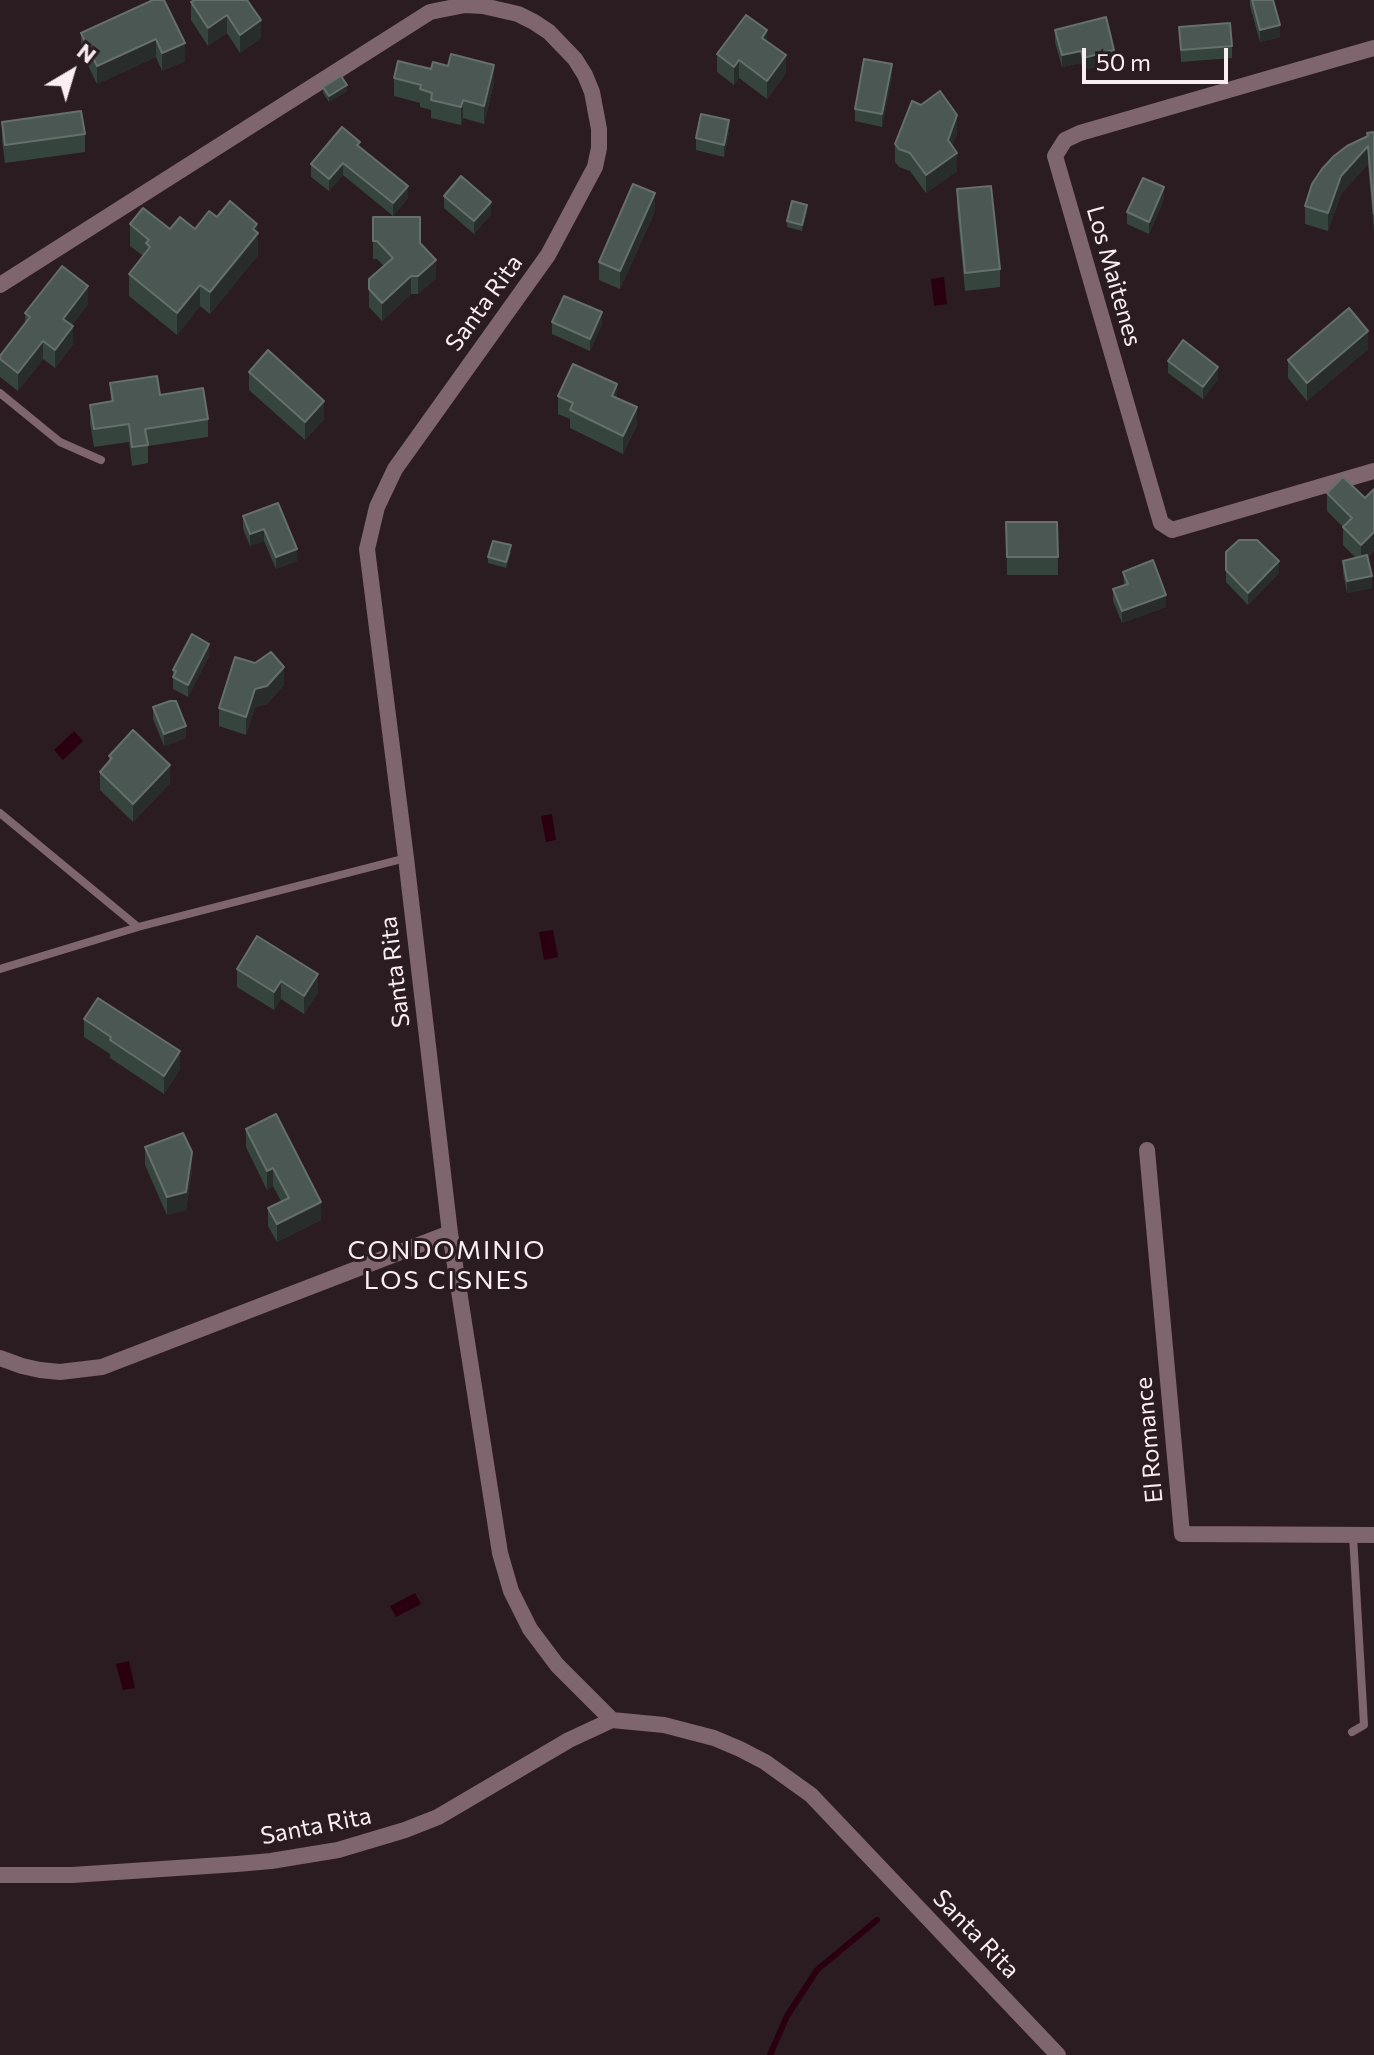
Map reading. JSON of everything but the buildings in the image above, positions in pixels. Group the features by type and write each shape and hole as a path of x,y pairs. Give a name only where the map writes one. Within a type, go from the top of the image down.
{"street":[{"name":"Santa Rita","path":"0,285 430,12 465,5 518,14 549,32 575,59 585,75 597,110 599,148 595,167 548,255 395,469 381,497 367,549 450,1233 500,1553 511,1591 524,1620 543,1648 612,1720"},
{"name":"Los Maitenes","path":"1374,48 1080,133 1065,140 1055,156 1161,523 1172,530 1374,471"},
{"name":"El Romance","path":"1147,1150 1182,1534 1374,1535"},
{"path":"0,1358 22,1366 60,1372 102,1367 450,1233"},
{"name":"Santa Rita","path":"0,1875 72,1875 237,1864 338,1850 438,1817 569,1740 612,1720 664,1725 714,1738 753,1756 811,1795 1058,2055"}],"lane":[{"path":"0,393 60,442 101,460"},
{"path":"0,813 138,927"},
{"path":"0,969 138,927 406,858"},
{"path":"1352,1732 1364,1725 1353,1535"}],"shaded area":[{"path":"944,277 947,304 934,306 931,279"},
{"path":"74,731 83,741 63,760 54,750"},
{"path":"552,814 556,840 546,842 541,816"},
{"path":"553,930 558,957 544,960 539,932"},
{"path":"415,1593 421,1604 396,1617 390,1606"},
{"path":"129,1661 135,1688 123,1690 116,1664"}],"waterway":[{"path":"770,2055 787,2016 817,1970 877,1920"}],"district":[{"name":"CONDOMINIO LOS CISNES","path":"447,1265"}]}
